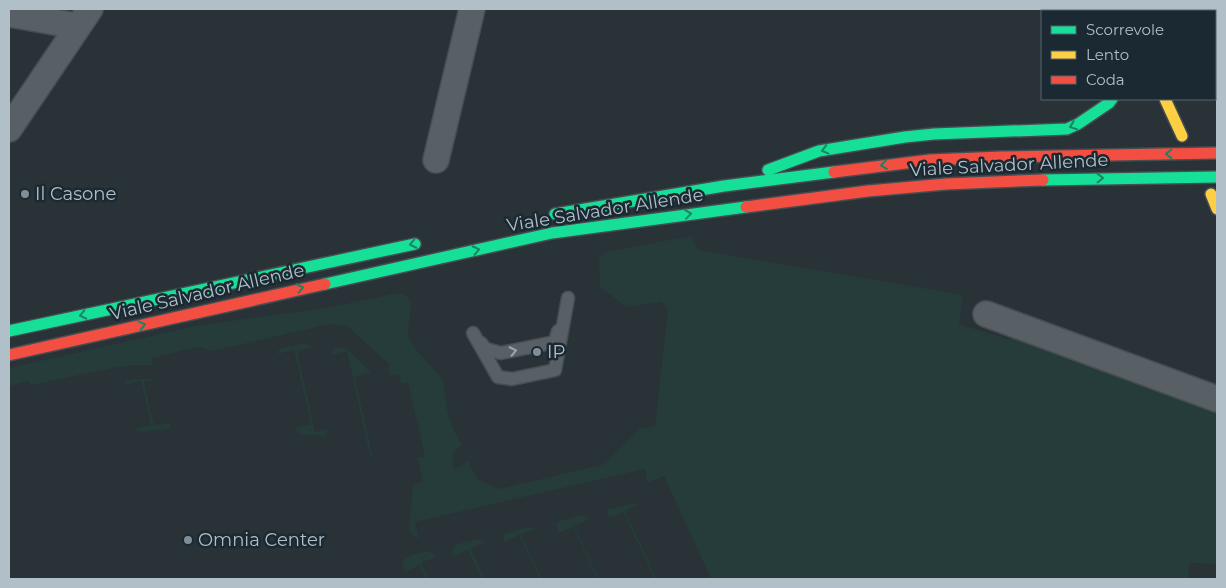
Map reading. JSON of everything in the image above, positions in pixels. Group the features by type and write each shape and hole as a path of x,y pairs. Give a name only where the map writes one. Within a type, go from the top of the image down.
{"main road":[{"path":"724,186 805,156 833,148 934,134 1067,129 1078,124 1111,100"},
{"path":"1165,100 1182,136"},
{"name":"Viale Salvador Allende","path":"548,215 724,186 930,160 1217,153"},
{"name":"Viale Salvador Allende","path":"9,355 552,233 601,225 868,191 946,184 1217,177"},
{"path":"1211,194 1217,209"},
{"name":"Viale Salvador Allende","path":"9,331 423,242"}],"street":[{"path":"436,160 472,9"},
{"path":"9,14 84,17"},
{"path":"9,128 84,17"},
{"path":"986,314 1217,399"}],"lane":[{"path":"568,298 555,370 512,379 498,376 473,333 486,349 502,354 555,342 568,298"}],"green space":[{"path":"691,236 698,250 963,295 959,324 1007,339 1021,337 1217,410 1217,564 1190,563 1188,579 711,579 664,476 647,483 645,469 415,522 419,538 417,538 409,530 413,485 423,482 418,458 425,456 408,383 401,384 399,374 390,376 388,366 390,365 347,326 334,324 213,351 198,347 152,358 153,365 118,367 31,385 29,381 9,386 9,368 195,326 326,308 393,294 402,294 408,297 410,302 409,338 418,352 441,377 449,416 462,445 453,453 454,470 468,461 480,481 500,489 605,464 639,429 655,426 668,309 661,302 626,307 600,287 599,259 605,252"},
{"path":"305,343 312,347 297,351 315,432 331,428 324,436 299,434 295,428 311,424 294,350 278,354 281,348"},
{"path":"336,347 347,349 371,372 355,377 373,458 370,456 347,351 331,355"},
{"path":"159,378 144,382 154,426 170,423 170,429 138,432 135,429 151,425 141,381 125,385 125,380"},
{"path":"635,503 639,504 625,511 657,579 655,579 623,512 609,518 607,510"},
{"path":"581,515 587,516 589,519 574,526 599,579 597,579 573,527 558,533 556,524 559,521"},
{"path":"528,527 536,528 521,535 542,579 540,579 519,535 505,542 504,539 504,534"},
{"path":"478,539 486,542 471,549 485,579 482,579 468,550 453,556 452,549 457,544"},
{"path":"426,551 431,552 436,557 421,563 429,579 426,579 419,565 405,572 402,564 406,558"}],"traffic: fast":[{"path":"768,170 819,151 905,137 934,134 1067,129 1078,124 1111,100"},
{"path":"555,214 724,186 834,172"},
{"path":"1043,180 1217,177"},
{"path":"325,284 552,233 746,207"},
{"path":"9,331 415,244"}],"traffic: slow":[{"path":"1165,100 1182,136"},
{"path":"1211,194 1217,209"}],"traffic: jam":[{"path":"834,172 930,160 1217,153"},
{"path":"746,207 868,191 946,184 1043,180"},
{"path":"9,355 325,284"}],"place":[{"name":"Il Casone","path":"25,194"},
{"name":"IP","path":"537,352"},
{"name":"Omnia Center","path":"188,540"}]}
